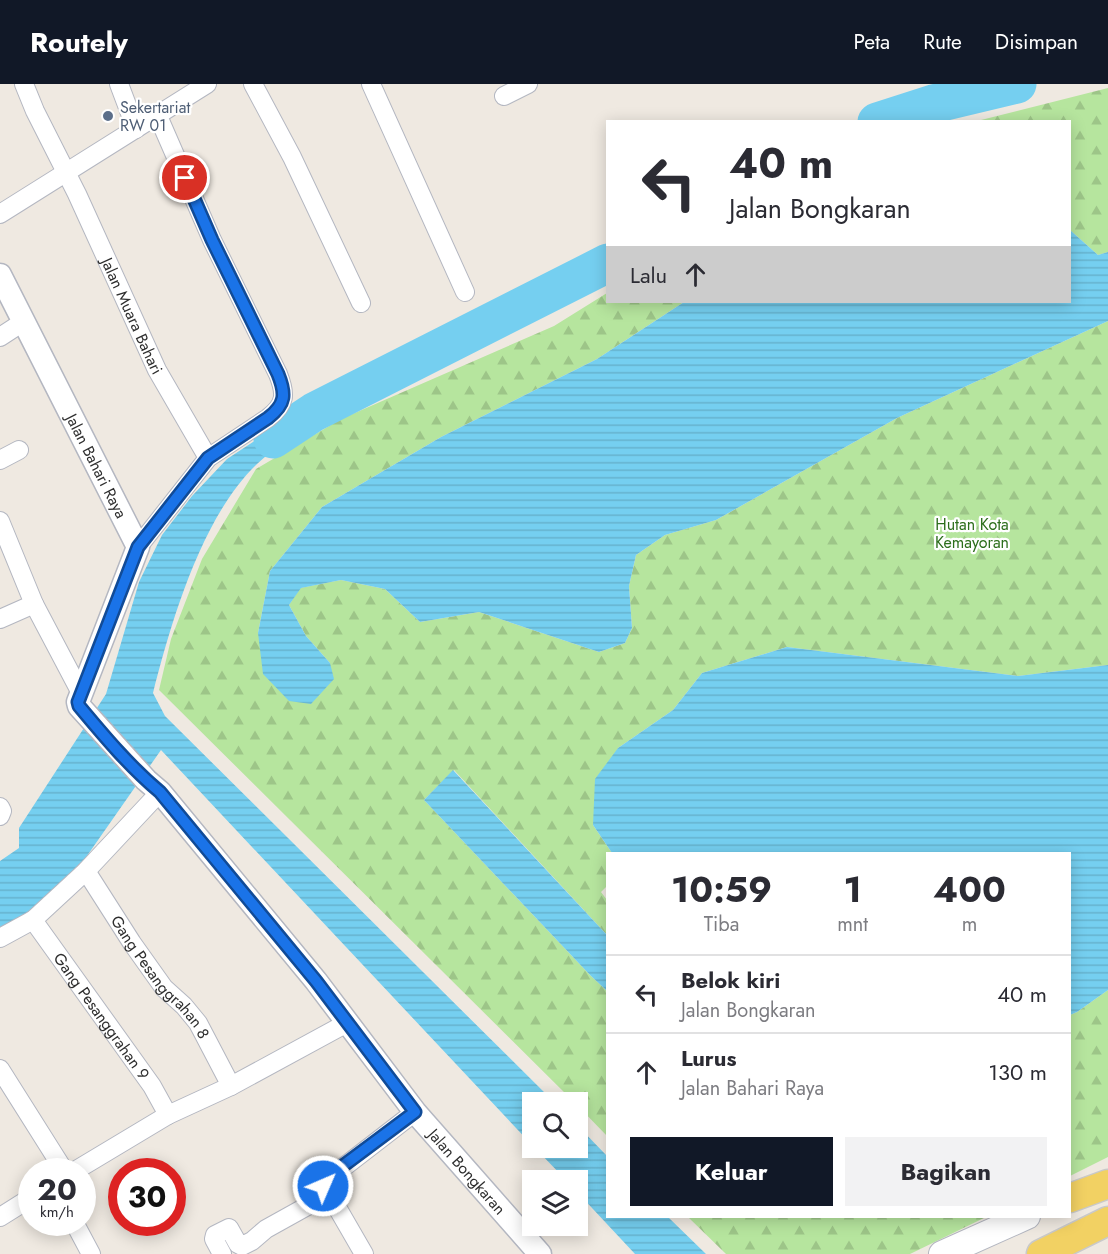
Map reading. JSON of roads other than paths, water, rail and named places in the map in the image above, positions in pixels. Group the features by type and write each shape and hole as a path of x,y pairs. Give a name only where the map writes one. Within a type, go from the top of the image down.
{"main road":[{"path":"1071,1197 1108,1178"},
{"path":"1071,1198 1108,1184"},
{"path":"942,1254 1023,1218"},
{"path":"1041,1254 1108,1221"}],"street":[{"name":"Jalan Muara Bahari","path":"24,84 157,370 208,458"},
{"path":"118,84 136,129"},
{"path":"0,214 207,84"},
{"path":"253,84 292,157 362,303"},
{"path":"371,84 465,292"},
{"path":"504,96 528,84"},
{"path":"82,703 138,547 208,458 276,412 284,398 284,387 212,240 158,116"},
{"name":"Jalan Bahari Raya","path":"0,275 138,547"},
{"path":"0,337 23,322"},
{"path":"0,460 19,450"},
{"path":"0,521 34,604 82,703 153,786 86,871 33,920 0,938"},
{"path":"0,619 34,604"},
{"name":"Jalan Bongkaran","path":"153,786 316,981 415,1112 540,1254"},
{"path":"0,807 2,811 0,816"},
{"name":"Gang Pesanggrahan 8","path":"86,871 164,988 184,1006 198,1023 231,1086"},
{"name":"Gang Pesanggrahan 9","path":"33,920 152,1086 168,1115"},
{"path":"96,1158 168,1115 231,1086 347,1023"},
{"path":"0,1069 56,1158"},
{"path":"364,1254 323,1186 324,1180 415,1112"},
{"path":"222,1254 214,1239 215,1235 229,1228 238,1244 242,1246 266,1229 329,1194"},
{"path":"0,1217 18,1206"},
{"path":"81,1236 91,1254"}],"water":[{"path":"1071,231 1098,255 1108,252 1108,321 897,418 716,520 665,535 636,555 629,586 632,628 625,643 599,652 479,612 420,622 385,589 341,580 301,588 289,605 306,636 330,663 334,679 311,704 289,701 263,674 258,633 270,571 322,507 441,437 597,359 682,303 1071,303"},
{"path":"311,393 323,423 280,446 257,464 237,486 220,512 191,571 179,603 153,693 165,716 544,1092 522,1092 522,1134 161,750 82,863 41,904 0,929 0,861 19,848 19,828 106,694 139,582 162,535 192,496 227,459 273,429"},
{"path":"787,647 1018,676 1108,665 1108,990 1071,1015 1071,852 611,852 593,825 595,779 618,748 673,710 702,673"},
{"path":"453,770 606,934 606,990 590,975 424,800"},
{"path":"588,1136 606,1155 606,1218 669,1218 706,1254 635,1254 588,1204 588,1170 556,1170 545,1158 588,1158"}],"waterway":[{"path":"883,120 933,104 1017,84"},
{"path":"273,439 314,412 606,264"}],"place":[{"name":"Sekertariat RW 01","path":"108,116"}],"park label":[{"name":"Hutan Kota Kemayoran","path":"972,533"}]}
